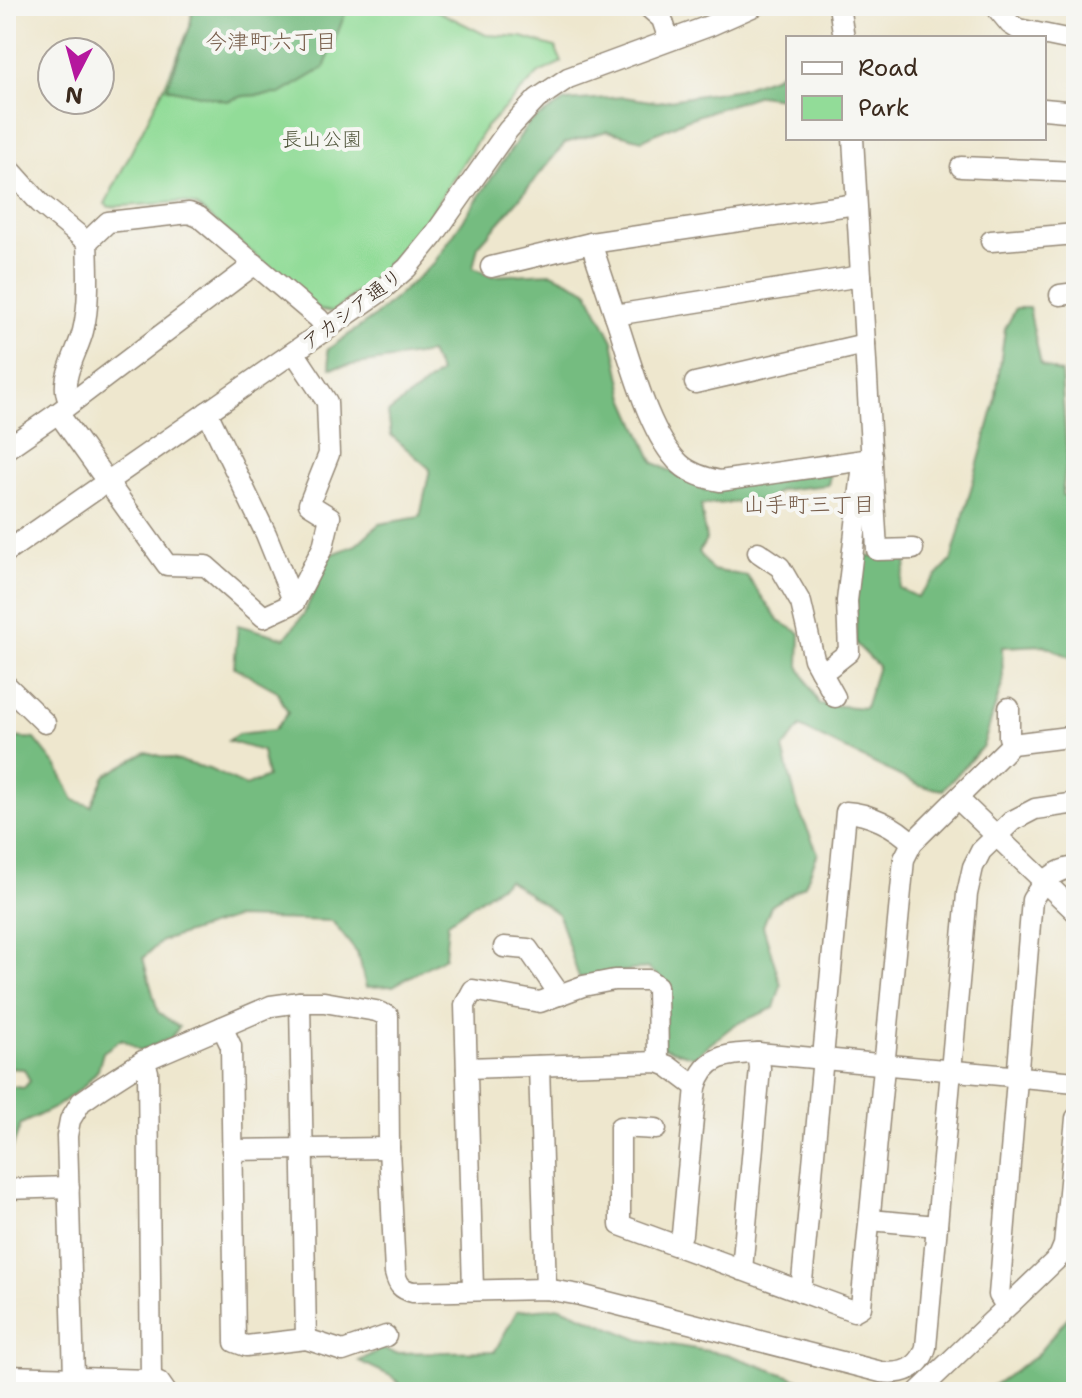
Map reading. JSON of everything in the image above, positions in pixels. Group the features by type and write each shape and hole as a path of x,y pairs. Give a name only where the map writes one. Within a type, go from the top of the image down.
{"street":[{"path":"647,6 662,19 669,40"},
{"name":"アカシア通り","path":"6,552 377,294 407,268 508,130 537,99 568,78 709,26 754,6"},
{"path":"839,6 844,36"},
{"path":"995,6 1018,29 1076,41"},
{"path":"1046,109 1076,112"},
{"path":"853,140 868,458 877,550 913,549"},
{"path":"6,165 40,203 87,242"},
{"path":"961,167 1076,172"},
{"path":"491,267 591,243 856,204"},
{"path":"294,352 327,402 329,454 309,504 330,517 323,547 294,603 264,617 206,566 167,565 108,482 64,408 67,399 65,384 84,327 87,242 108,222 189,213 199,217 328,329"},
{"path":"991,241 1076,234"},
{"path":"591,243 643,399 665,446 681,465 700,477 720,481 868,458"},
{"path":"6,449 255,264"},
{"path":"615,315 861,276"},
{"path":"695,383 865,344"},
{"path":"207,412 266,534 294,603"},
{"path":"820,670 830,667 849,652 847,601 868,458"},
{"path":"758,552 780,567 801,603 814,659 835,697"},
{"path":"7,689 45,723"},
{"path":"1009,708 1009,737 1012,744"},
{"path":"656,1129 620,1127 620,1225 854,1311 861,1307 904,859 912,843 1012,744 1076,736"},
{"path":"958,799 1076,912"},
{"path":"922,1378 967,894 973,867 981,851 1012,821 1035,809 1076,803"},
{"path":"801,1292 846,812 861,813 904,835 912,843"},
{"path":"1006,1306 999,1295 1032,900 1043,881 1062,869 1076,867"},
{"path":"504,947 528,949 560,995"},
{"path":"473,1289 465,1005 473,990 540,1002 583,986 614,980 649,980 657,986 658,1062"},
{"path":"300,1002 306,1339"},
{"path":"78,1382 67,1136 70,1120 81,1102 143,1061 271,1006 300,1002 324,1002 388,1016 389,1148 398,1283 403,1290 546,1289 881,1372 895,1374 908,1371 922,1378"},
{"path":"222,1027 231,1046 235,1342 246,1346 306,1339 343,1351 386,1336"},
{"path":"742,1270 760,1068 758,1053"},
{"path":"677,1245 682,1234 696,1087 700,1074 711,1061 758,1053 1076,1082"},
{"path":"6,1376 158,1386 148,1072 143,1061"},
{"path":"467,1068 658,1062 696,1087"},
{"path":"539,1066 546,1289"},
{"path":"922,1378 1059,1257 1064,1245 1074,1167 1076,1118"},
{"path":"232,1150 389,1148"},
{"path":"6,1189 69,1187"},
{"path":"870,1220 937,1226"}],"green space":[{"name":"長山公園","path":"193,6 428,6 486,35 522,37 555,47 562,62 539,73 486,127 420,230 382,271 333,312 320,310 197,206 182,202 109,207 105,204 164,87 190,27"},
{"path":"193,6 348,6 324,68 280,94 244,96 227,101 167,88 190,27"},
{"path":"786,68 786,99 759,95 688,119 642,140 607,131 565,143 478,246 473,268 491,276 552,273 587,290 613,341 625,398 653,462 705,490 804,475 830,475 828,485 780,490 766,500 701,505 706,540 699,552 712,570 747,576 779,621 800,633 799,666 819,704 865,708 878,666 856,644 856,600 861,556 908,559 899,588 917,597 951,561 995,402 1005,329 1016,308 1029,308 1041,365 1061,373 1067,458 1062,495 1076,499 1076,660 1044,645 1002,647 1003,681 983,746 943,790 920,786 800,727 783,749 798,808 818,853 805,885 771,906 763,926 781,985 774,1008 734,1025 694,1057 662,1047 669,984 647,968 579,978 558,914 508,880 448,922 445,957 393,986 366,987 357,953 332,921 235,918 162,941 143,958 158,1012 179,1027 171,1038 141,1051 122,1039 103,1052 98,1070 83,1087 56,1107 21,1124 6,1166 6,1086 24,1088 30,1081 24,1069 6,1068 6,734 35,739 58,768 74,800 91,806 105,776 146,752 209,769 246,786 267,777 262,751 228,741 238,734 274,730 288,713 277,691 234,667 238,625 285,638 304,614 330,555 356,545 379,524 420,517 430,469 391,435 388,413 440,373 430,353 331,368 327,350 375,316 434,263 529,123 565,101 624,97 657,102 739,89 776,76"},
{"path":"561,1307 640,1340 727,1354 833,1392 407,1392 393,1377 359,1361 381,1349 396,1353 495,1351 517,1311"},
{"path":"1076,1307 1076,1392 984,1392 1036,1356"}],"district":[{"name":"今津町六丁目","path":"271,41"},
{"name":"山手町三丁目","path":"809,504"}]}
